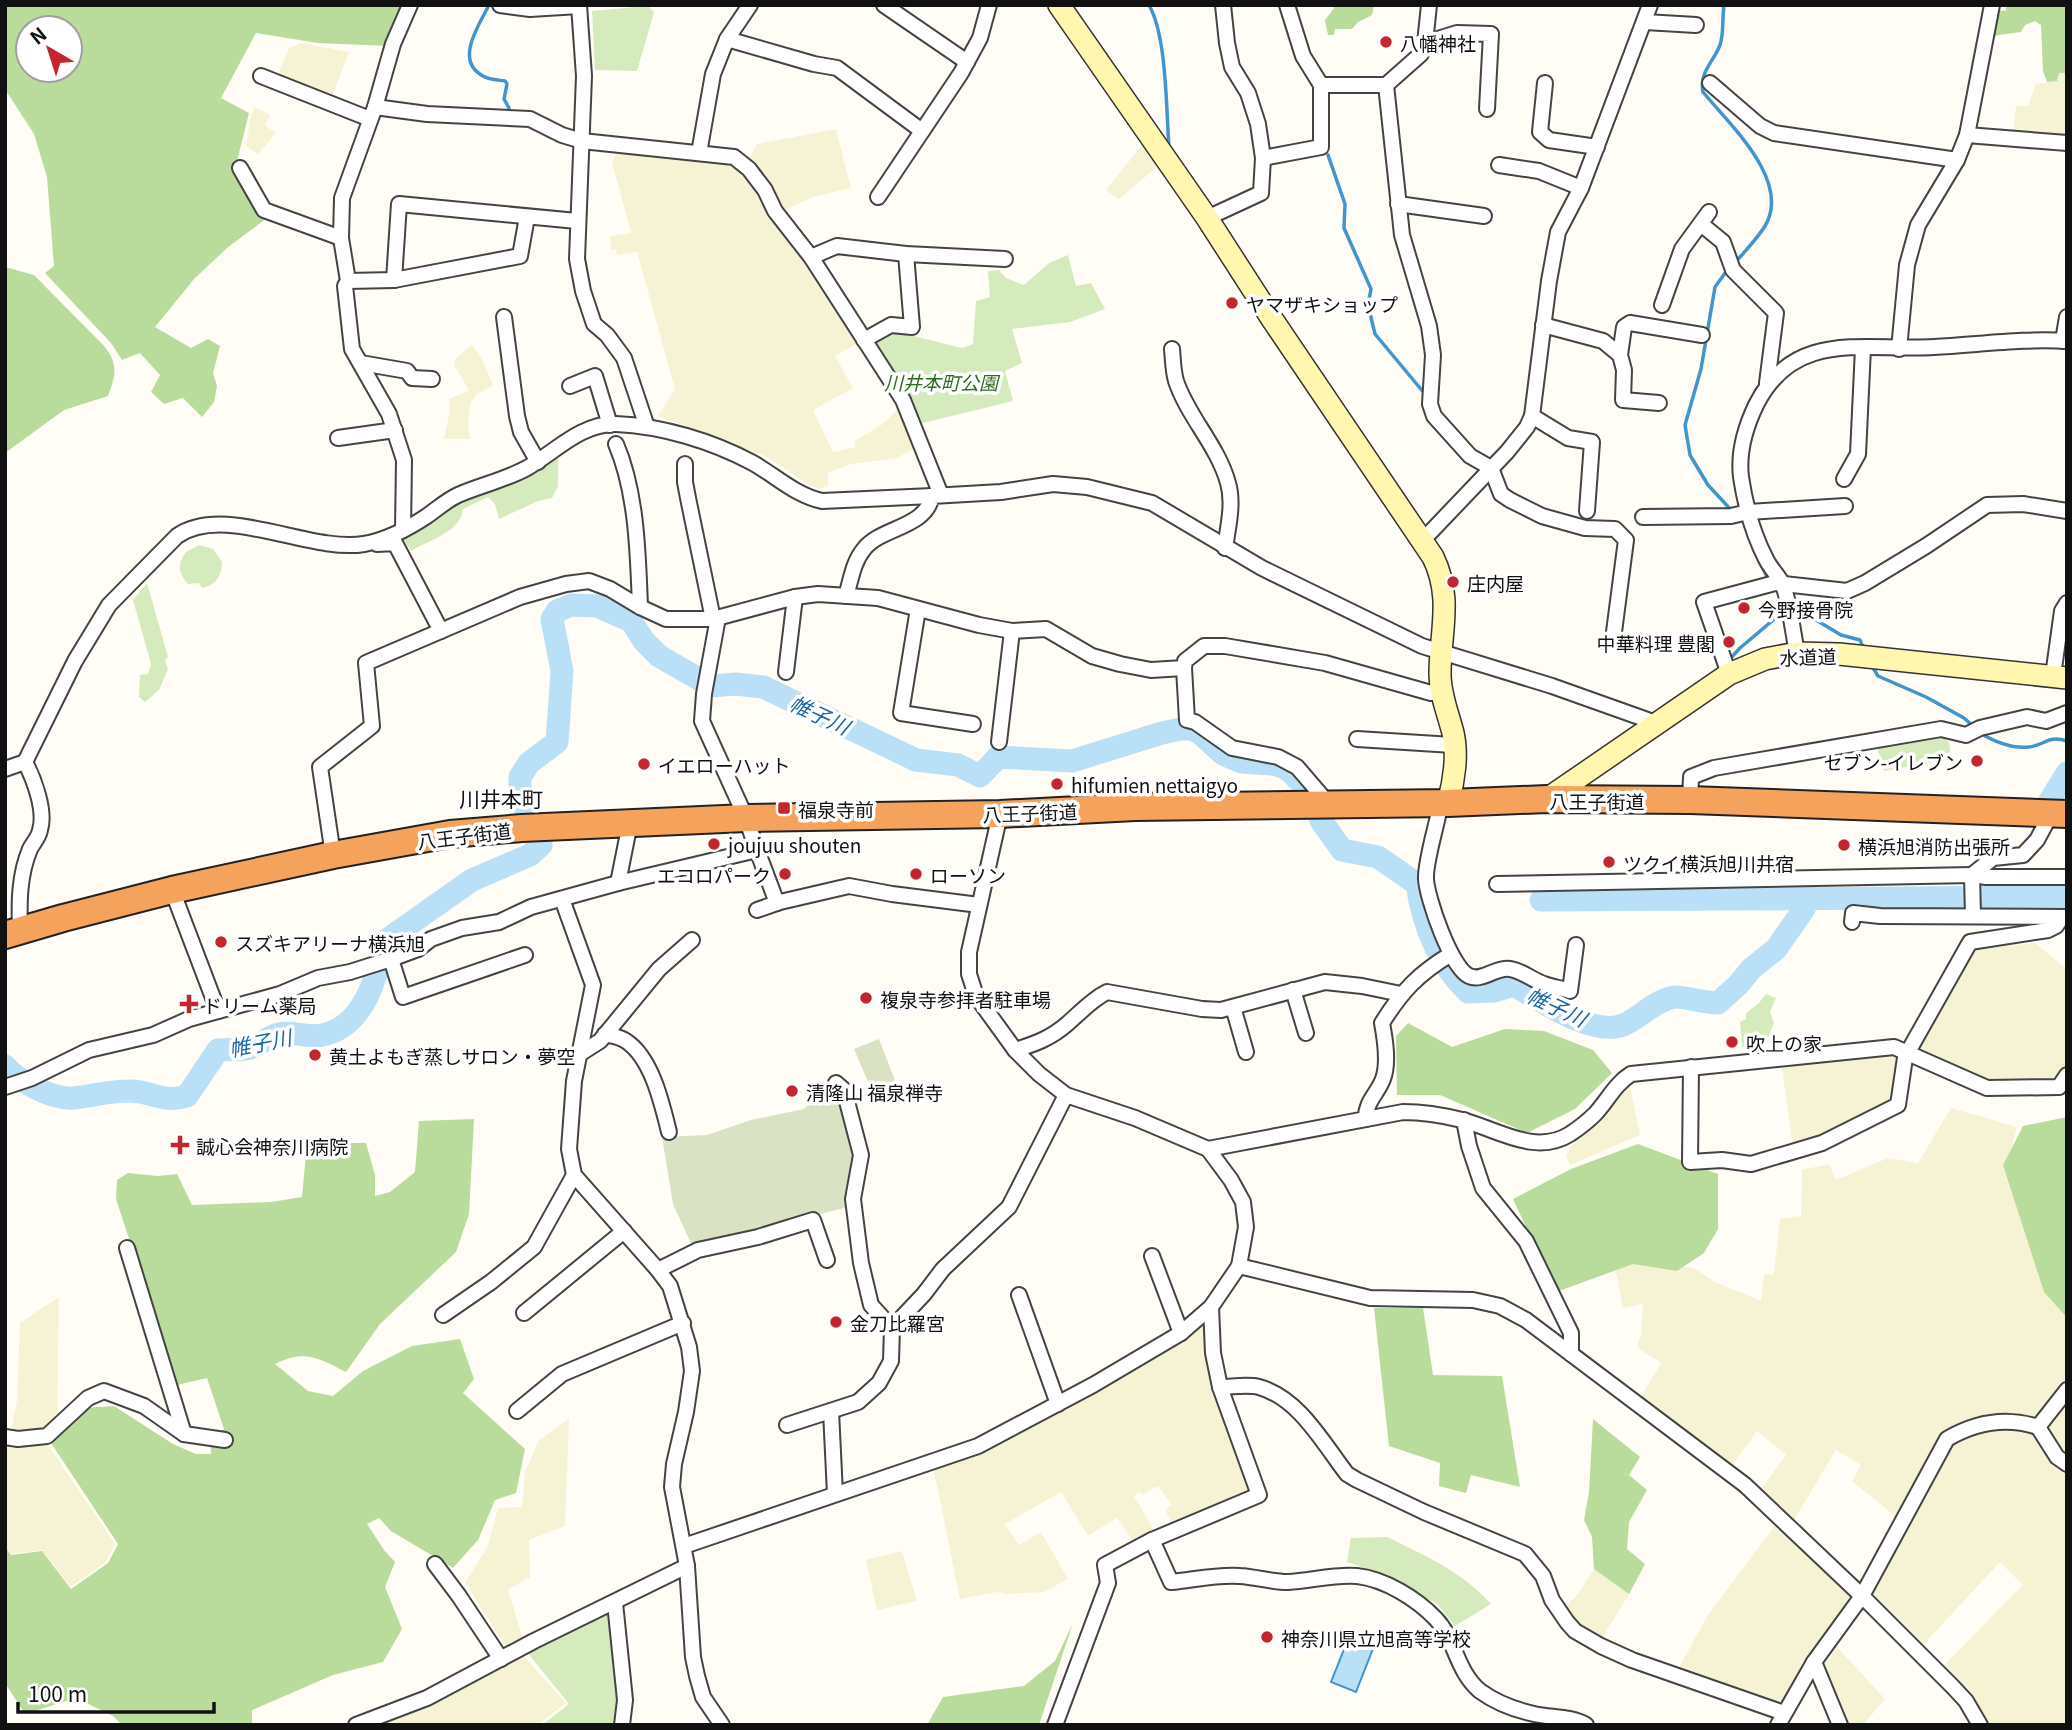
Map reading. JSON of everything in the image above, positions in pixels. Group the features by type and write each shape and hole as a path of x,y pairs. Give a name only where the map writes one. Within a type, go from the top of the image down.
{"highway":[{"name":"八王子街道","path":"13,933 172,890 333,855 450,834 533,827 746,818 1000,814 1135,807 1547,799 1690,800 2059,814"}],"street":[{"path":"403,530 404,460 395,430 352,349 345,286 348,281 341,238 342,198 393,44 410,5"},
{"path":"500,5 530,9 579,6 583,76 577,259 594,324 607,335 624,358 647,427"},
{"path":"699,153 713,74 727,40 750,5"},
{"path":"884,5 967,62"},
{"path":"878,197 967,62 980,38 989,5"},
{"path":"1059,5 1208,218 1440,571 1444,587 1441,692 1453,735 1453,785 1448,803 1439,811 1425,878 1443,958 1468,976 1479,977 1497,969 1508,969 1521,972 1542,984 1570,990 1576,944"},
{"path":"1208,218 1261,193 1263,158 1258,124 1248,93 1232,67 1223,5"},
{"path":"1263,158 1321,146 1321,85 1303,56 1287,5"},
{"path":"1321,85 1386,85 1421,54 1425,43 1429,5"},
{"path":"1422,541 1514,444 1532,416 1558,232 1581,188 1650,5"},
{"path":"1899,349 1907,265 1918,225 1957,160 1967,135 1992,5"},
{"path":"1645,22 1696,25"},
{"path":"1425,43 1457,33 1491,34 1487,109"},
{"path":"727,40 837,68 922,131"},
{"path":"261,76 372,113 530,119 562,135 582,141 734,157 749,169 765,190 775,211 810,257 903,400 937,496"},
{"path":"1545,83 1540,132 1549,140 1597,147"},
{"path":"1710,83 1760,126 1774,133 1957,160"},
{"path":"1386,85 1402,235 1429,326 1433,355 1430,404 1434,416 1470,456 1491,468 1501,494 1510,500 1542,516 1585,528 1615,529 1626,540 1614,632"},
{"path":"1967,135 2067,143"},
{"path":"1499,165 1539,172 1581,188"},
{"path":"240,168 264,210 341,238"},
{"path":"394,280 399,204 577,221"},
{"path":"1398,204 1484,216"},
{"path":"348,281 394,280 520,256 527,217"},
{"path":"1662,305 1682,249 1705,218 1723,242 1732,265 1776,313 1768,383"},
{"path":"810,257 837,246 906,254 1005,259"},
{"path":"864,340 891,325 912,327 906,254"},
{"path":"504,317 517,416 521,432 538,462"},
{"path":"1797,653 1783,585 1766,559 1748,512 1741,475 1746,426 1768,383 1779,371 1801,356 1833,348 1899,349 2065,341 2067,317"},
{"path":"1659,403 1623,400 1620,355 1624,327 1630,323 1702,335"},
{"path":"1543,325 1603,341 1620,355"},
{"path":"1844,479 1858,454 1863,348"},
{"path":"1172,349 1175,378 1183,398 1211,444 1228,483 1230,511 1225,548"},
{"path":"361,363 407,371 412,378 432,379"},
{"path":"570,386 595,376 610,425"},
{"path":"1532,416 1569,438 1592,442 1587,511"},
{"path":"5,769 25,762 75,661 109,605 188,528 246,527 329,545 371,542 403,530 456,496 500,481 538,462 582,432 601,425 647,427 688,436 752,463 807,498 822,501 1002,492 1053,484 1087,487 1152,503 1262,568 1422,646 1552,686 1656,723"},
{"path":"338,438 395,430"},
{"path":"616,444 626,473 638,549 640,607"},
{"path":"685,464 685,481 713,619 717,623 704,694 702,721 746,818 779,903"},
{"path":"846,596 857,559 865,547 877,536 903,527 919,516 937,496"},
{"path":"1729,674 1704,602 1775,583 1847,591 1926,546 1987,505 2023,504 2067,511"},
{"path":"1643,517 1731,516 1748,512 1844,506"},
{"path":"371,542 395,543 442,631"},
{"path":"333,855 320,767 372,726 366,663 520,597 566,584 589,581 610,589 666,619 713,619 795,597 818,594 878,598 1012,631 1046,629 1092,656 1120,664 1151,670 1184,667"},
{"path":"786,673 795,597"},
{"path":"2060,677 2062,611 2067,603"},
{"path":"918,608 901,713 973,724"},
{"path":"999,742 1012,631"},
{"path":"1318,804 1297,767 1279,757 1232,748 1195,722 1187,720 1185,661 1204,646 1225,646 1325,663 1430,693 1441,692"},
{"name":"水道道","path":"1547,799 1729,674 1765,659 1797,653 1839,654 2060,677"},
{"path":"1690,800 1692,777 1714,768 1941,729 1966,735 1980,728 2016,720 2027,718 2046,721 2067,713"},
{"path":"1357,739 1454,745"},
{"path":"13,933 22,879 30,850 40,831 41,813 25,762"},
{"path":"684,1546 978,1446 1058,1404 1181,1333 1211,1307 1239,1266 1246,1227 1244,1202 1208,1149 1135,1118 1066,1095 1039,1074 1015,1050 976,996 969,974 969,952 1000,814"},
{"path":"1973,913 1971,880 1993,858 2023,855 2059,814"},
{"path":"618,883 630,823"},
{"path":"8,1086 32,1079 89,1050 153,1035 189,1019 280,994 318,978 370,966 462,928 499,922 531,907 757,850"},
{"path":"1497,884 2067,877"},
{"path":"757,910 849,886 979,905"},
{"path":"172,890 218,1011"},
{"path":"562,899 593,985 578,1055 569,1124 569,1149 574,1175 670,1286 683,1323 692,1371 674,1464 673,1487 687,1566 693,1657 704,1697 722,1725"},
{"path":"1852,922 1853,913 1880,916 1973,913 2065,917"},
{"path":"1691,1067 1690,1162 1723,1160 1751,1164 1822,1143 1898,1105 1907,1052 1970,942 2048,930 2065,917"},
{"path":"578,1055 600,1041 659,969 692,940"},
{"path":"391,959 403,997 525,955"},
{"path":"1366,1119 1365,1110 1384,1077 1385,1042 1382,1023 1401,994 1443,958"},
{"path":"1015,1050 1039,1043 1095,998 1107,992 1221,1010 1325,982 1401,994"},
{"path":"1293,989 1306,1033"},
{"path":"1233,1007 1246,1052"},
{"path":"605,1034 625,1039 635,1048 651,1074 669,1132"},
{"path":"1208,1149 1403,1112 1429,1112 1537,1143 1550,1142 1566,1136 1594,1115 1622,1080 1631,1074 1894,1047 1987,1088 2064,1084"},
{"path":"836,1083 844,1090 861,1155 853,1199 861,1263 871,1305 892,1328"},
{"path":"787,1425 858,1402 879,1383 891,1361 892,1328 943,1269 1009,1207 1066,1095"},
{"path":"1464,1120 1469,1146 1483,1188 1526,1241 1572,1333 1572,1354"},
{"path":"443,1315 491,1282 534,1247 574,1175"},
{"path":"658,1270 698,1250 758,1237 813,1220 827,1260"},
{"path":"524,1313 624,1231"},
{"path":"127,1248 184,1434"},
{"path":"1152,1256 1181,1333"},
{"path":"1239,1266 1370,1298 1473,1300 1500,1306 1526,1320 1745,1485 1953,1687 1966,1701 1980,1725"},
{"path":"1019,1295 1058,1404"},
{"path":"1055,1725 1108,1584 1105,1565 1152,1540 1259,1494 1220,1387 1213,1353 1211,1307"},
{"path":"517,1411 562,1374 683,1323"},
{"path":"1220,1387 1256,1387 1277,1394 1291,1404 1347,1474 1424,1513 1525,1554 1543,1576 1552,1600 1567,1622 1584,1636 1632,1660 1781,1719 1814,1662 1862,1596 1947,1439 1964,1429 1984,1423 2010,1421 2038,1427 2057,1457 2067,1464"},
{"path":"2038,1427 2067,1390"},
{"path":"5,1437 18,1439 47,1436 88,1398 104,1391 144,1405 184,1434 225,1440"},
{"path":"831,1411 835,1494"},
{"path":"1152,1540 1171,1582 1238,1575 1285,1582 1356,1576 1380,1582 1411,1598 1436,1619 1450,1640 1466,1676 1481,1691 1504,1704 1534,1714 1586,1725"},
{"path":"435,1564 460,1596 501,1659"},
{"path":"356,1725 427,1698 687,1566"},
{"path":"615,1603 625,1700 622,1725"},
{"path":"1814,1662 1840,1725"}],"shaded area":[{"path":"301,43 349,52 333,94 326,92 321,95 277,77 289,48"},
{"path":"2059,73 2067,73 2067,138 2013,132 2016,106 2028,106 2036,84 2057,81"},
{"path":"255,107 270,115 265,125 276,133 258,154 246,146"},
{"path":"836,129 851,188 813,197 782,211 748,161 757,144"},
{"path":"1143,144 1158,166 1119,199 1106,190"},
{"path":"618,152 733,161 746,171 861,341 835,356 853,388 813,410 833,452 856,447 854,441 880,426 901,407 919,446 897,458 851,464 828,473 828,487 818,488 767,457 658,416 675,389 637,252 617,255 616,249 611,250 610,236 631,233 612,162"},
{"path":"472,345 482,359 493,385 476,395 471,402 468,421 470,439 444,439 450,410 449,399 469,390 454,365 455,359"},
{"path":"2035,943 2067,969 2067,1063 2056,1078 1989,1080 1920,1048 1941,1002 1972,950"},
{"path":"1905,1053 1895,1101 1866,1119 1793,1147 1781,1061"},
{"path":"1629,1081 1640,1135 1570,1165 1566,1155 1580,1133"},
{"path":"1951,1108 2017,1127 2011,1150 2037,1153 2053,1224 2050,1299 2067,1319 2067,1385 2037,1422 1962,1426 1901,1521 1852,1481 1861,1465 1836,1450 1794,1520 1762,1488 1786,1455 1757,1431 1732,1466 1640,1398 1661,1363 1637,1347 1643,1304 1623,1308 1614,1263 1648,1258 1695,1269 1715,1282 1761,1301 1764,1275 1774,1274 1780,1219 1801,1216 1802,1170 1829,1164 1836,1180 1888,1158 1918,1163"},
{"path":"59,1297 57,1422 35,1435 11,1431 17,1401 20,1323"},
{"path":"1203,1324 1207,1326 1250,1490 1173,1524 1165,1510 1172,1505 1158,1486 1142,1495 1139,1492 1134,1496 1155,1532 1134,1542 1117,1518 1088,1536 1061,1492 1005,1524 1019,1545 1041,1532 1068,1579 1044,1592 997,1592 960,1599 933,1466 1021,1431 1177,1342"},
{"path":"2067,1396 2067,1725 1988,1725 1969,1692 1943,1666 2023,1585 2000,1562 1922,1646 1867,1594 1953,1439 1981,1428 2033,1431"},
{"path":"569,1419 565,1526 529,1540 530,1577 508,1590 523,1639 506,1647 465,1582 487,1548 498,1508 522,1507 525,1472 539,1440"},
{"path":"48,1445 115,1544 106,1562 71,1587 42,1550 11,1554 5,1545 5,1448"},
{"path":"1776,1524 1849,1594 1848,1604 1782,1701 1774,1706 1677,1671 1708,1615"},
{"path":"902,1551 917,1601 877,1610 866,1560"},
{"path":"1594,1569 1629,1594 1600,1642 1582,1630 1563,1609 1579,1593"},
{"path":"1837,1647 1885,1699 1863,1725 1845,1725 1823,1666"},
{"path":"522,1654 566,1703 538,1725 370,1725"}],"green space":[{"path":"5,5 405,5 390,46 318,43 256,33 221,98 249,113 235,169 267,218 227,248 194,279 155,327 191,348 208,339 220,346 213,373 217,386 214,402 202,417 183,398 164,404 151,392 160,375 140,353 122,360 111,343 45,273 54,266 47,177 34,134 5,89"},
{"path":"1333,5 1374,5 1372,15 1358,22 1352,29 1335,29 1334,35 1328,35 1325,20 1334,8"},
{"path":"2006,5 2067,5 2067,73 2059,73 2057,81 2047,82 2043,71 2041,25 2035,21 2025,25 2021,32 1992,36 1994,10 2006,11"},
{"path":"648,6 654,12 637,71 595,70 592,11"},
{"name":"川井本町公園","path":"1068,255 1076,286 1091,283 1105,309 1070,322 1012,329 1022,363 1005,371 1013,401 919,424 870,342 890,330 962,348 973,344 976,301 990,297 988,271 999,270 1006,278 1024,285 1049,263"},
{"path":"5,267 34,275 105,347 112,359 114,370 108,396 64,410 5,453"},
{"path":"558,458 558,486 552,498 538,501 499,519 495,504 488,497 463,509 457,524 411,551 401,536 409,519 438,501 451,506"},
{"path":"199,545 213,549 222,562 217,579 202,588 199,583 188,584 180,568 186,552"},
{"path":"147,583 168,657 165,660 168,669 159,690 145,702 139,697 140,675 148,674 151,664 133,600"},
{"path":"1938,734 1949,742 1951,759 1884,771 1877,746"},
{"path":"1766,994 1776,998 1770,1012 1774,1023 1766,1043 1762,1038 1753,1045 1742,1047 1740,1022 1746,1019 1746,1013"},
{"path":"1408,1023 1452,1047 1505,1029 1544,1031 1593,1050 1612,1073 1575,1109 1527,1133 1440,1095 1397,1095 1396,1036"},
{"path":"879,1039 901,1096 877,1103 854,1049"},
{"path":"833,1084 841,1092 855,1145 851,1206 693,1248 673,1204 662,1137 707,1135 751,1120 804,1109"},
{"path":"2067,1117 2067,1318 2044,1292 2003,1165 2023,1126"},
{"path":"474,1119 469,1214 456,1252 380,1324 346,1372 303,1356 275,1364 308,1391 333,1396 363,1371 412,1346 460,1339 474,1379 463,1393 525,1449 516,1493 495,1500 478,1540 453,1568 391,1531 379,1518 367,1524 395,1562 385,1587 402,1629 383,1662 333,1675 252,1710 252,1725 122,1725 113,1716 76,1698 25,1714 5,1683 5,1546 11,1555 42,1551 71,1589 108,1563 118,1544 49,1440 84,1408 114,1406 173,1444 196,1454 211,1454 210,1439 224,1429 207,1378 177,1385 116,1199 117,1180 128,1173 158,1176 177,1174 192,1205 271,1202 302,1197 307,1143 366,1143 375,1175 375,1196 390,1192 415,1172 419,1121"},
{"path":"1638,1144 1718,1174 1718,1229 1704,1253 1677,1271 1633,1264 1556,1292 1513,1199 1571,1169"},
{"path":"1374,1308 1423,1308 1433,1375 1502,1376 1520,1487 1471,1475 1466,1493 1439,1486 1440,1463 1389,1446"},
{"path":"1593,1419 1640,1457 1629,1475 1647,1490 1629,1522 1627,1549 1645,1564 1629,1594 1594,1569 1592,1537 1584,1520 1589,1492"},
{"path":"1387,1537 1456,1573 1491,1604 1455,1626 1437,1604 1375,1572 1347,1562 1351,1538"},
{"path":"611,1609 620,1694 617,1725 542,1725 569,1704 526,1651"},
{"path":"1073,1623 1039,1725 927,1725 943,1697 1024,1686 1055,1661"}],"water":[{"path":"1349,1637 1374,1646 1356,1692 1331,1682"}],"waterway":[{"path":"489,5 471,42 470,61 483,76 505,81 507,84 504,99 509,108"},
{"path":"1149,5 1155,19 1162,54 1169,147"},
{"path":"1724,5 1721,41 1705,73 1703,92 1754,154 1770,191 1771,209 1762,231 1734,264"},
{"path":"1328,155 1345,204 1344,228 1371,289 1368,305 1375,334 1425,394"},
{"path":"1728,269 1715,287 1701,369 1685,425 1690,455 1708,485 1732,511"},
{"path":"1759,560 1769,581"},
{"name":"帷子川","path":"5,1066 18,1078 36,1088 66,1098 128,1091 178,1098 187,1096 218,1050 250,1048 279,1034 322,1035 348,1022 366,999 384,942 472,880 530,855 541,845 529,813 520,802 520,777 529,763 557,742 562,671 552,619 557,611 571,605 597,606 631,621 644,641 659,656 711,686 736,684 763,687 916,760 958,765 980,776 998,757 1072,761 1162,733 1191,729 1200,733 1223,754 1241,762 1272,764 1292,773 1310,793 1322,822 1342,850 1378,857 1417,884 1423,914 1440,956 1468,992 1494,991 1514,985 1567,1015 1597,1026 1623,1025 1669,998 1718,1003 1751,969 1776,949 1804,909 1808,898"},
{"path":"1792,609 1796,608 1841,635 1860,640 1864,650"},
{"path":"1729,660 1785,610"},
{"path":"1872,666 1878,676 1926,697 1964,718 1975,728"},
{"path":"1980,733 1997,742 2016,747 2035,746 2055,739 2067,741"},
{"path":"2045,809 2067,773"},
{"name":"帷子川","path":"1541,900 2067,897"}],"place":[{"name":"八幡神社","path":"1386,42"},
{"name":"ヤマザキショップ","path":"1232,303"},
{"name":"庄内屋","path":"1453,582"},
{"name":"今野接骨院","path":"1744,608"},
{"name":"中華料理 豊閣","path":"1729,642"},
{"name":"セブン-イレブン","path":"1977,761"},
{"name":"イエローハット","path":"644,764"},
{"name":"hifumien nettaigyo","path":"1057,784"},
{"name":"福泉寺前","path":"784,808"},
{"name":"joujuu shouten","path":"714,844"},
{"name":"横浜旭消防出張所","path":"1844,845"},
{"name":"ツクイ横浜旭川井宿","path":"1609,862"},
{"name":"エコロパーク","path":"785,874"},
{"name":"ローソン","path":"916,874"},
{"name":"スズキアリーナ横浜旭","path":"221,942"},
{"name":"複泉寺参拝者駐車場","path":"866,998"},
{"name":"ドリーム薬局","path":"189,1004"},
{"name":"吹上の家","path":"1732,1042"},
{"name":"黄土よもぎ蒸しサロン・夢空","path":"315,1055"},
{"name":"清隆山 福泉禅寺","path":"792,1091"},
{"name":"誠心会神奈川病院","path":"180,1145"},
{"name":"金刀比羅宮","path":"836,1322"},
{"name":"神奈川県立旭高等学校","path":"1267,1637"}],"district":[{"name":"川井本町","path":"501,798"}]}
